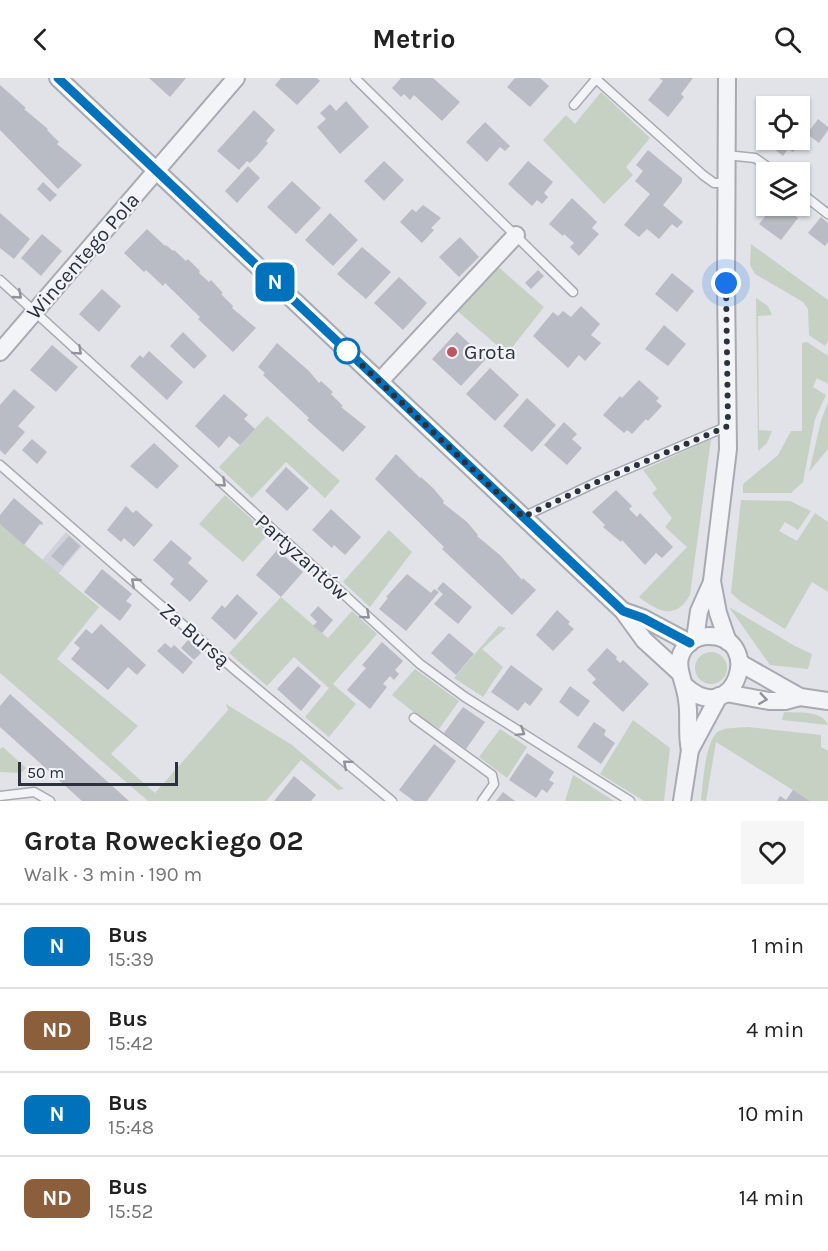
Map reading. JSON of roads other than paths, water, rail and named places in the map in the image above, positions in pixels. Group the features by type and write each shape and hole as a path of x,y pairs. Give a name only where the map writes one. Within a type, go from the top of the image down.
{"street":[{"path":"58,78 623,611 644,640 682,679 692,693 701,696 722,695 776,701 800,697 828,701"},
{"name":"Wincentego Pola","path":"0,352 236,78"},
{"path":"690,750 722,695 736,682 740,663 736,652 728,642 717,614 712,581 728,457 727,78"},
{"path":"380,381 516,235"},
{"path":"682,801 690,750 687,735 688,700 682,679 680,658 692,641 699,611 712,581"},
{"path":"623,611 692,641 709,636 728,642"},
{"path":"740,663 800,697"}],"lane":[{"path":"355,78 573,292"},
{"path":"574,105 596,79 703,175 714,183 726,183"},
{"path":"726,155 755,158 761,162"},
{"path":"810,200 828,214"},
{"name":"Partyzantów","path":"0,280 426,669 475,703 630,801"},
{"path":"523,517 604,479 728,426"},
{"name":"Za Bursą","path":"0,465 236,671 392,801"},
{"path":"414,718 492,775 494,784 482,801"},
{"path":"0,796 34,792 50,801"}],"place":[{"name":"Grota","path":"452,352"}]}
